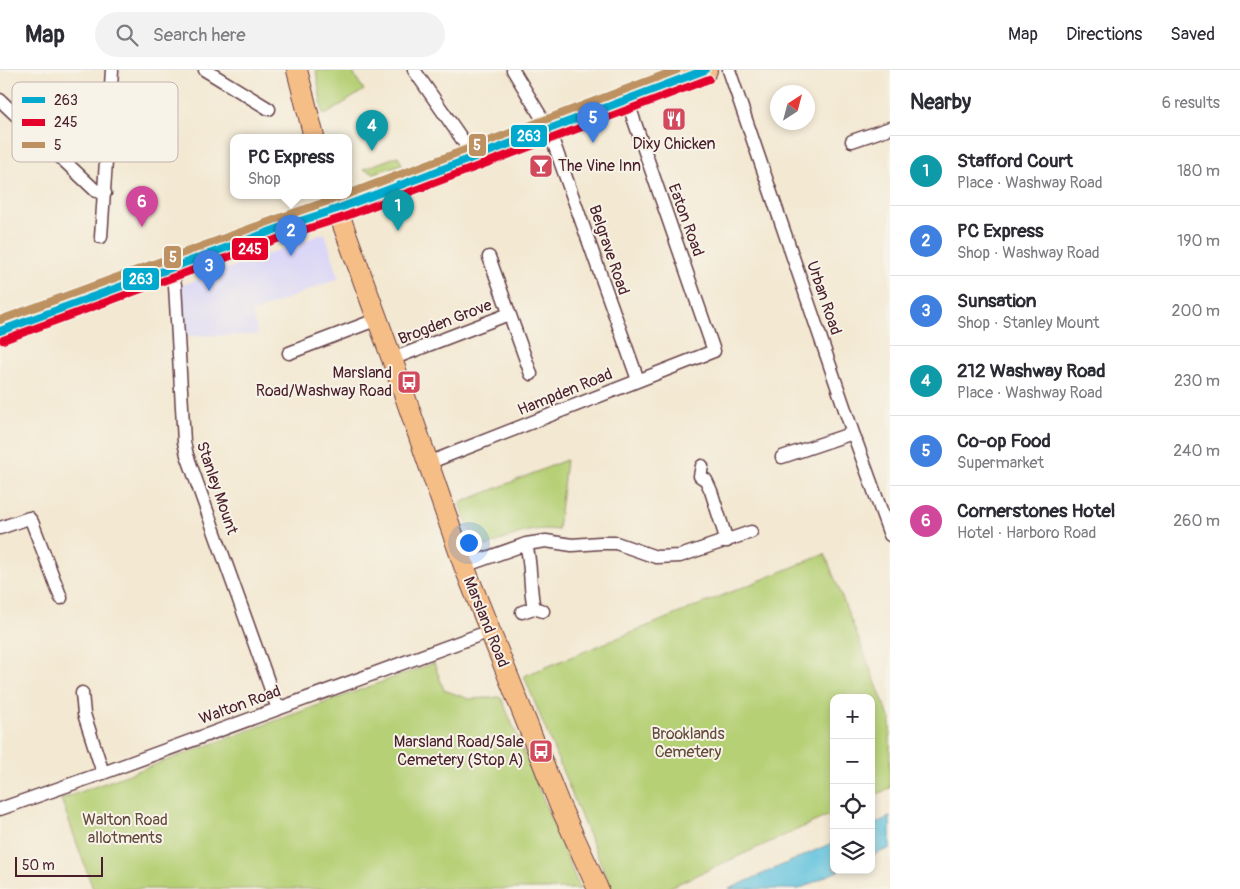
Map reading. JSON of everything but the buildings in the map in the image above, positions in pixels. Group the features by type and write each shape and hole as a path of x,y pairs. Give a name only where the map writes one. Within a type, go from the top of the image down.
{"highway":[{"path":"352,196 470,159 705,70"},
{"path":"0,331 171,269 334,202"}],"main road":[{"path":"298,70 298,77 313,134"},
{"name":"Marsland Road","path":"334,202 378,319 464,566 560,806 598,889"}],"street":[{"path":"204,70 269,109"},
{"path":"414,70 461,137 470,159"},
{"name":"Belgrave Road","path":"512,70 549,130 638,380"},
{"name":"Urban Road","path":"729,70 890,535"},
{"path":"0,100 12,111"},
{"name":"Eaton Road","path":"627,100 714,352"},
{"path":"852,141 890,128"},
{"path":"66,162 96,190 105,193"},
{"path":"100,237 107,162"},
{"path":"489,257 531,374"},
{"name":"Stanley Mount","path":"171,269 175,285 184,442 187,455 278,709"},
{"name":"Brogden Grove","path":"392,359 509,314"},
{"path":"289,353 378,319"},
{"name":"Hampden Road","path":"428,463 714,352"},
{"path":"782,456 798,446 853,432"},
{"path":"698,474 706,480 712,491 727,541"},
{"path":"0,528 29,518 61,598"},
{"path":"464,566 526,544 546,541 572,546 616,543 656,556 668,557 691,554 751,532"},
{"path":"526,544 530,558 530,587 533,611"},
{"name":"Walton Road","path":"0,809 103,773 490,630"},
{"path":"82,693 84,714 103,773"}],"shaded area":[{"path":"325,233 339,278 252,313 258,335 182,336 175,288"}],"green space":[{"path":"316,70 351,70 364,90 327,114 323,114"},
{"path":"398,156 402,164 374,173 363,169"},
{"path":"566,460 558,530 539,529 530,531 487,546 476,539 469,528 460,503"},
{"name":"Brooklands Cemetery","path":"825,554 890,719 890,788 875,795 875,694 830,694 830,815 666,889 612,889 524,676"},
{"name":"Walton Road allotments","path":"434,663 444,690 469,699 501,697 580,889 93,889 61,799"}],"water":[{"path":"890,817 890,848 875,854 875,829 875,823"},
{"path":"830,844 831,874 799,889 729,889"}],"transit line":[{"name":"5","path":"352,192 677,70"},
{"name":"263","path":"0,331 285,226 337,209 705,70"},
{"name":"245","path":"3,340 288,235 341,218 709,79"},
{"name":"5","path":"0,320 334,199"}],"place":[{"name":"Dixy Chicken","path":"674,119"},
{"name":"Co-op Food","path":"593,143"},
{"name":"212 Washway Road","path":"372,151"},
{"name":"The Vine Inn","path":"541,166"},
{"name":"Cornerstones Hotel","path":"142,227"},
{"name":"Stafford Court","path":"398,231"},
{"name":"PC Express","path":"291,256"},
{"name":"Sunsation","path":"209,291"},
{"name":"Marsland Road/Washway Road","path":"409,382"},
{"name":"Marsland Road/Sale Cemetery (Stop A)","path":"541,751"}]}
